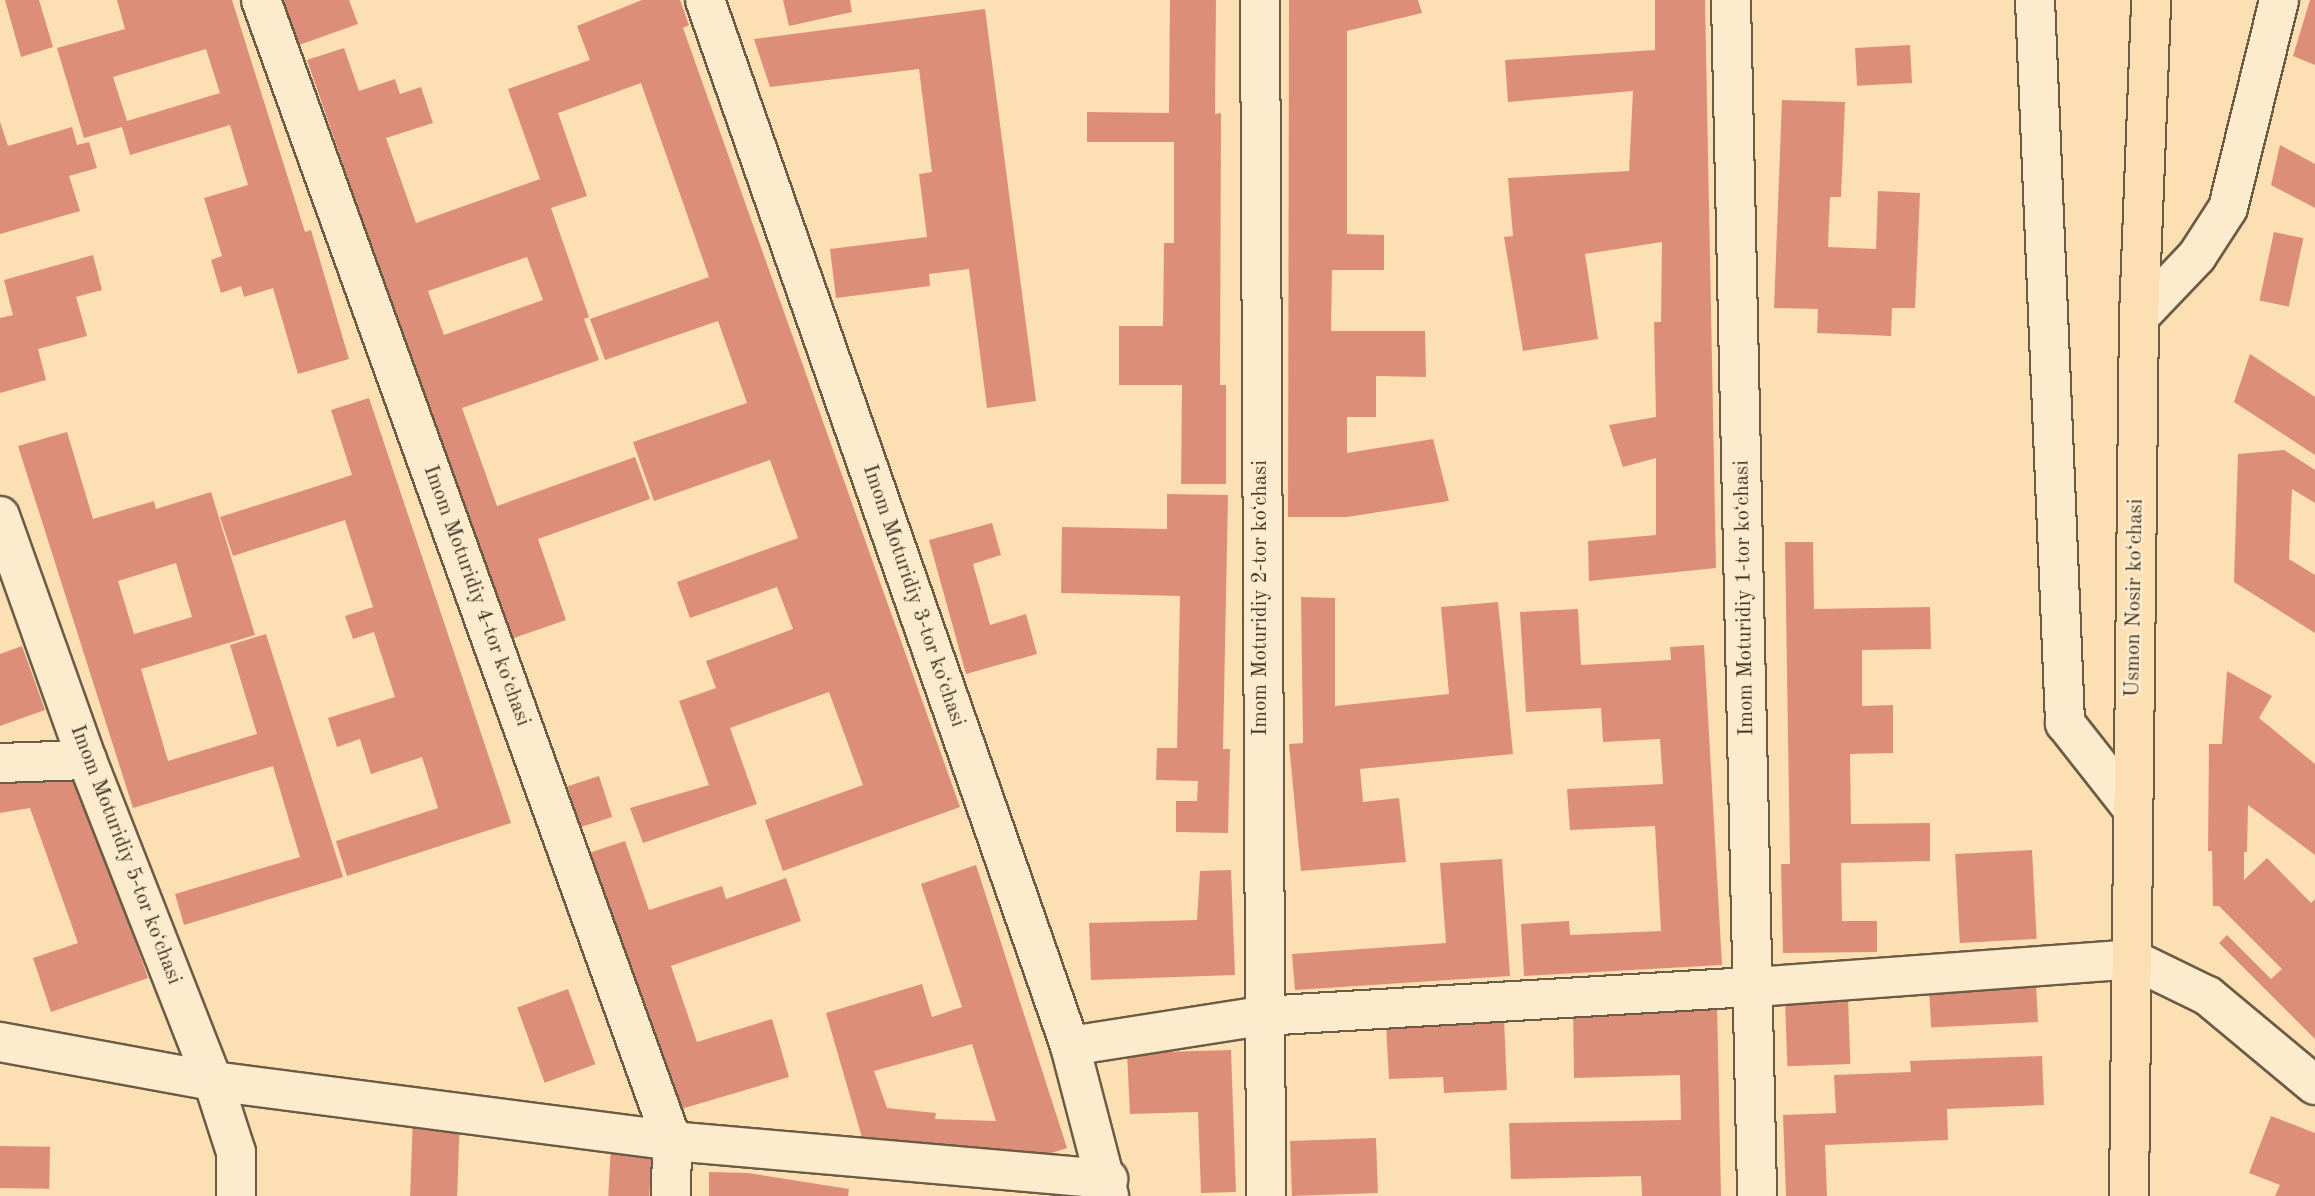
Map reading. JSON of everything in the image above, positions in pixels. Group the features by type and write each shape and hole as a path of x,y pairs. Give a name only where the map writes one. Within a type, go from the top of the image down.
{"main road":[{"name":"Usmon Nosir ko‘chasi","path":"2129,1196 2139,317 2151,0"}],"street":[{"name":"Imom Moturidiy 4-tor koʻchasi","path":"261,0 672,1141 671,1196"},
{"name":"Imom Moturidiy 3-tor koʻchasi","path":"705,0 1070,1046 1109,1188"},
{"name":"Imom Moturidiy 2-tor koʻchasi","path":"1259,0 1262,1016 1266,1196"},
{"name":"Imom Moturidiy 1-tor koʻchasi","path":"1731,0 1755,987 1757,1196"},
{"path":"2035,0 2065,723 2132,808"},
{"path":"2139,317 2197,256 2228,208 2279,0"},
{"name":"Imom Moturidiy 5-tor koʻchasi","path":"0,516 87,760 213,1081 236,1152 236,1196"},
{"path":"0,763 87,760"},
{"path":"1070,1046 1262,1016 1755,987 2132,958 2208,996 2315,1085"},
{"path":"0,1042 213,1081 672,1141 1109,1188"}],"building":[{"path":"5,0 39,0 53,47 21,57"},
{"path":"117,0 232,0 305,232 311,230 349,359 298,374 273,288 244,297 241,286 221,293 211,260 222,256 204,198 248,185 230,125 130,155 122,127 84,138 57,48 125,29","holes":["206,49 220,93 127,121 113,77"]},
{"path":"282,0 349,0 358,24 299,45"},
{"path":"642,0 680,0 689,25 683,28 960,807 783,871 765,820 863,785 829,692 730,728 757,804 643,843 630,808 709,785 679,701 716,688 706,661 793,629 777,587 690,618 677,582 798,538 770,460 654,501 633,442 747,403 718,321 605,360 590,319 709,277 641,83 558,113 587,196 551,208 589,317 584,319 599,360 462,408 497,506 635,457 650,499 538,539 566,620 508,640 307,60 344,48 359,91 395,79 400,94 421,87 433,123 386,138 416,223 540,179 508,89 590,60 577,26","holes":["527,257 543,300 444,335 428,291"]},
{"path":"783,0 850,0 852,12 789,26"},
{"path":"1170,0 1216,0 1215,114 1221,113 1220,385 1226,385 1226,484 1181,484 1182,385 1119,385 1119,326 1163,326 1164,243 1174,243 1174,142 1087,142 1087,112 1169,113"},
{"path":"1289,0 1418,0 1422,13 1347,31 1347,234 1384,235 1384,270 1332,270 1331,331 1425,331 1426,377 1376,376 1376,417 1347,417 1347,453 1433,439 1449,501 1347,517 1288,517"},
{"path":"1655,0 1705,0 1716,568 1589,581 1588,541 1656,535 1656,458 1623,467 1609,425 1656,417 1654,322 1661,322 1662,242 1585,254 1598,339 1523,351 1504,237 1513,236 1508,178 1629,171 1633,91 1508,102 1505,60 1655,50"},
{"path":"2310,0 2315,0 2315,65 2293,56"},
{"path":"985,9 1036,401 987,408 969,269 929,274 930,286 836,298 830,249 927,237 919,174 932,172 919,69 770,87 754,39"},
{"path":"1910,45 1912,83 1857,86 1855,48"},
{"path":"1782,100 1845,102 1841,197 1830,197 1828,247 1876,249 1878,191 1920,193 1915,308 1892,308 1891,336 1817,333 1818,309 1774,308"},
{"path":"0,122 8,146 72,127 77,145 89,142 97,168 69,176 80,211 0,234"},
{"path":"2280,145 2315,164 2315,208 2271,185"},
{"path":"2274,232 2303,238 2289,307 2259,300"},
{"path":"93,255 102,290 76,297 87,336 38,349 46,380 0,393 0,318 13,315 4,280"},
{"path":"2250,354 2315,397 2315,455 2234,402"},
{"path":"369,398 511,823 347,876 336,841 438,808 422,757 371,774 360,739 337,747 328,718 395,697 374,632 353,639 345,616 373,607 345,520 233,556 220,517 352,475 331,410"},
{"path":"67,432 93,519 154,501 156,509 211,492 255,635 141,669 168,761 257,734 230,645 266,634 343,877 184,925 175,894 300,857 273,766 133,808 18,446","holes":["176,563 192,617 134,634 118,581"]},
{"path":"2284,450 2315,470 2315,503 2292,489 2289,559 2315,575 2315,633 2234,582 2238,454"},
{"path":"1167,494 1228,495 1223,749 1230,749 1228,833 1176,832 1176,801 1197,801 1198,781 1156,780 1157,748 1177,748 1180,596 1061,593 1062,527 1167,529"},
{"path":"992,523 1001,555 973,564 990,625 1026,614 1037,654 966,674 929,540"},
{"path":"1785,542 1813,542 1814,609 1930,607 1931,649 1862,650 1862,706 1893,705 1893,753 1850,754 1851,824 1930,823 1930,861 1841,863 1842,921 1877,921 1877,952 1783,953 1781,864 1790,864"},
{"path":"1301,597 1335,598 1335,706 1449,694 1441,607 1498,602 1513,754 1360,769 1363,802 1399,798 1406,862 1301,871 1289,744 1303,743"},
{"path":"1578,609 1581,665 1671,660 1670,647 1704,645 1722,965 1524,976 1521,924 1569,921 1570,935 1661,931 1655,826 1570,830 1567,789 1663,784 1660,739 1603,742 1601,708 1526,712 1520,612"},
{"path":"22,646 45,710 0,726 0,654"},
{"path":"2227,671 2272,696 2259,718 2315,764 2315,855 2248,805 2244,880 2267,858 2311,903 2315,899 2315,1039 2219,943 2227,935 2271,979 2282,969 2219,906 2213,906 2212,851 2208,851 2209,744 2222,744"},
{"path":"0,774 77,776 148,978 51,1012 33,958 78,943 30,808 0,813"},
{"path":"599,776 612,817 581,827 568,786"},
{"path":"625,841 649,910 722,886 726,899 786,878 801,921 671,966 697,1042 772,1019 789,1077 681,1109 589,853"},
{"path":"2032,850 2037,939 1960,943 1955,854"},
{"path":"1502,859 1510,976 1295,990 1292,954 1446,943 1440,863"},
{"path":"976,865 1067,1148 1033,1159 866,1151 826,1013 922,984 932,1017 962,1007 921,884","holes":["972,1044 996,1121 935,1119 936,1113 887,1108 874,1071"]},
{"path":"1231,870 1235,975 1091,980 1089,923 1197,920 1200,871"},
{"path":"2036,984 2038,1022 1931,1028 1929,990"},
{"path":"568,989 595,1064 545,1083 517,1007"},
{"path":"1848,997 1850,1064 1787,1066 1785,999"},
{"path":"1717,1004 1721,1196 1642,1196 1641,1176 1511,1179 1509,1123 1681,1120 1680,1075 1574,1078 1573,1007"},
{"path":"1504,1019 1507,1090 1444,1093 1443,1077 1389,1079 1386,1024"},
{"path":"1231,1050 1236,1192 1201,1193 1198,1112 1130,1114 1127,1053"},
{"path":"2042,1056 2044,1105 1947,1109 1948,1140 1825,1145 1827,1196 1786,1196 1783,1115 1836,1113 1834,1075 1911,1072 1910,1061"},
{"path":"413,1114 460,1116 457,1196 410,1196"},
{"path":"2271,1116 2315,1133 2315,1196 2275,1196 2280,1185 2249,1173"},
{"path":"1376,1138 1378,1193 1292,1196 1290,1141"},
{"path":"611,1144 652,1146 649,1196 608,1196"},
{"path":"0,1146 50,1147 49,1189 0,1188"},
{"path":"709,1172 748,1173 849,1189 848,1196 709,1196"}]}
